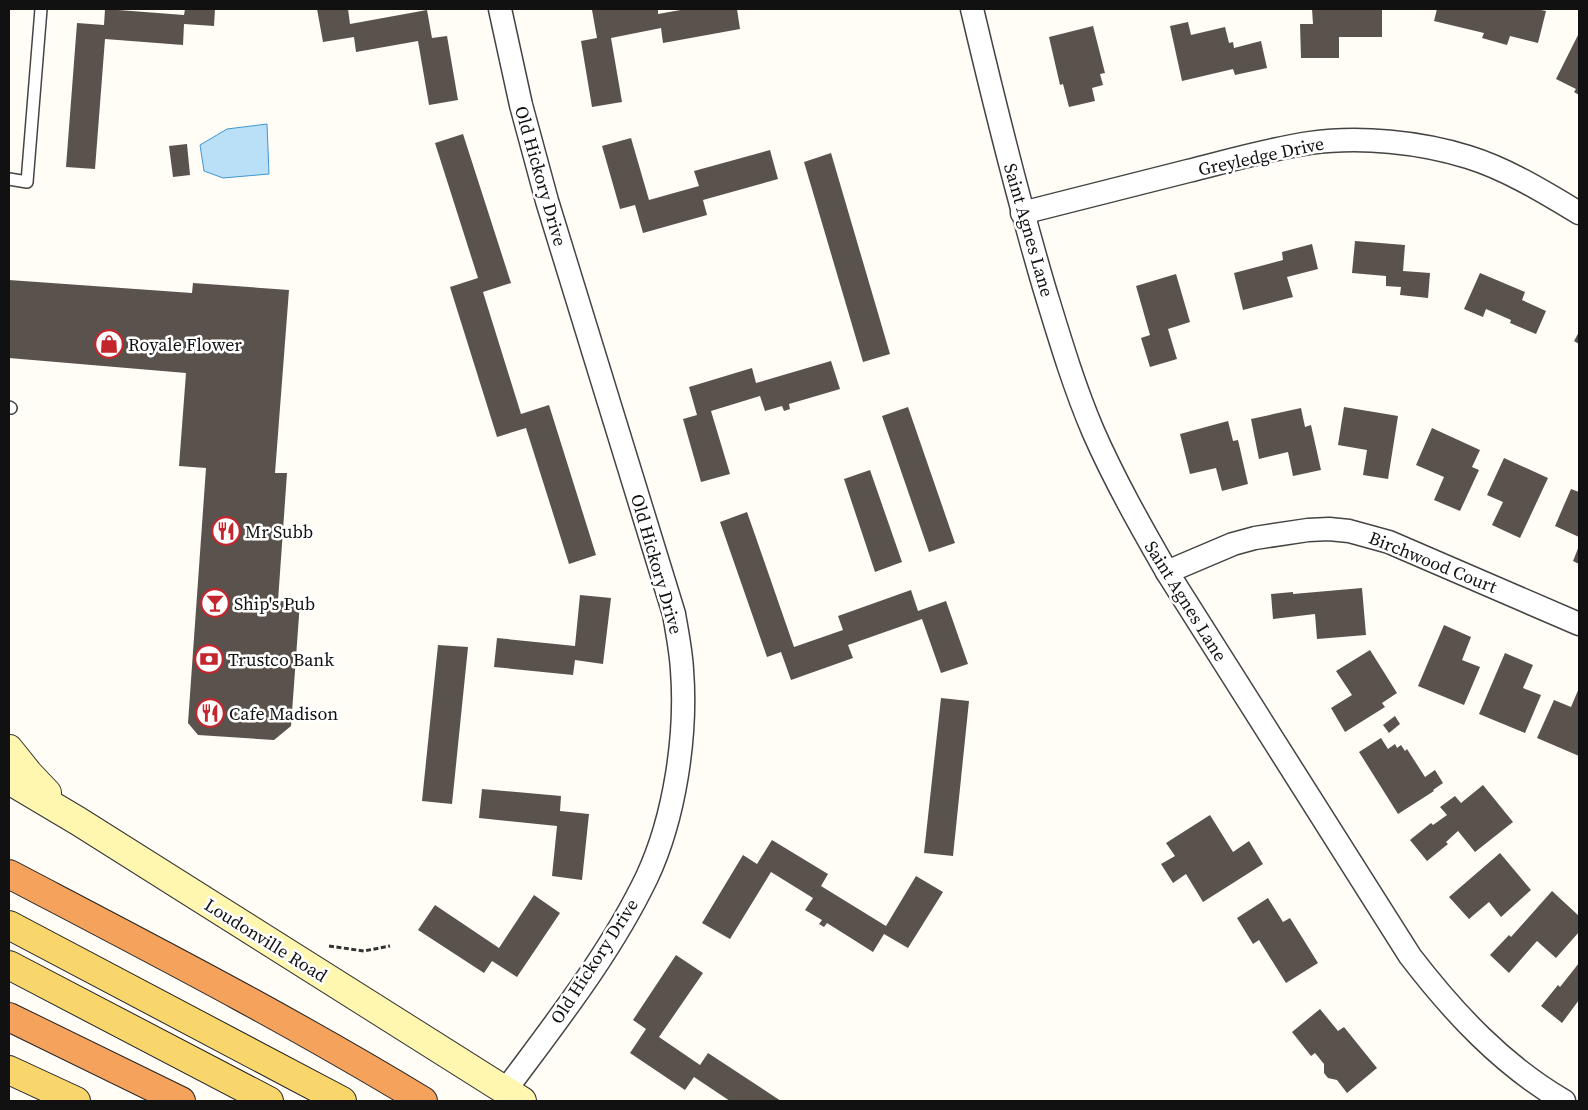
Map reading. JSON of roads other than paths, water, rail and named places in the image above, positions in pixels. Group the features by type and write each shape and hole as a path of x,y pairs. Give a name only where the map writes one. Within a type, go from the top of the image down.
{"highway":[{"path":"9,874 274,1014 423,1101"},
{"path":"9,1017 181,1101"}],"main road":[{"path":"9,749 29,774 78,821"},
{"name":"Loudonville Road","path":"9,780 78,821 514,1096"},
{"path":"9,924 342,1101"},
{"path":"9,965 269,1101"},
{"path":"9,1070 76,1101"}],"street":[{"name":"Old Hickory Drive","path":"500,9 520,105 547,201 674,614 682,670 681,740 678,768 670,812 648,875 616,935 514,1096"},
{"name":"Saint Agnes Lane","path":"972,9 1022,213 1070,368 1093,430 1120,489 1167,572 1410,956 1435,989 1494,1050 1532,1080 1564,1101"},
{"name":"Greyledge Drive","path":"1022,213 1257,153 1303,144 1332,141 1390,142 1447,151 1469,157 1518,178 1579,213"},
{"name":"Birchwood Court","path":"1167,572 1224,547 1255,538 1308,530 1329,529 1349,531 1389,542 1579,624"}],"lane":[{"path":"9,179 27,182 41,9"}],"water":[{"path":"267,124 269,174 223,178 204,171 200,145 227,129"}],"place":[{"name":"Royale Flower","path":"109,344"},
{"name":"Mr Subb","path":"226,531"},
{"name":"Ship's Pub","path":"215,603"},
{"name":"Trustco Bank","path":"209,659"},
{"name":"Cafe Madison","path":"210,713"}]}
